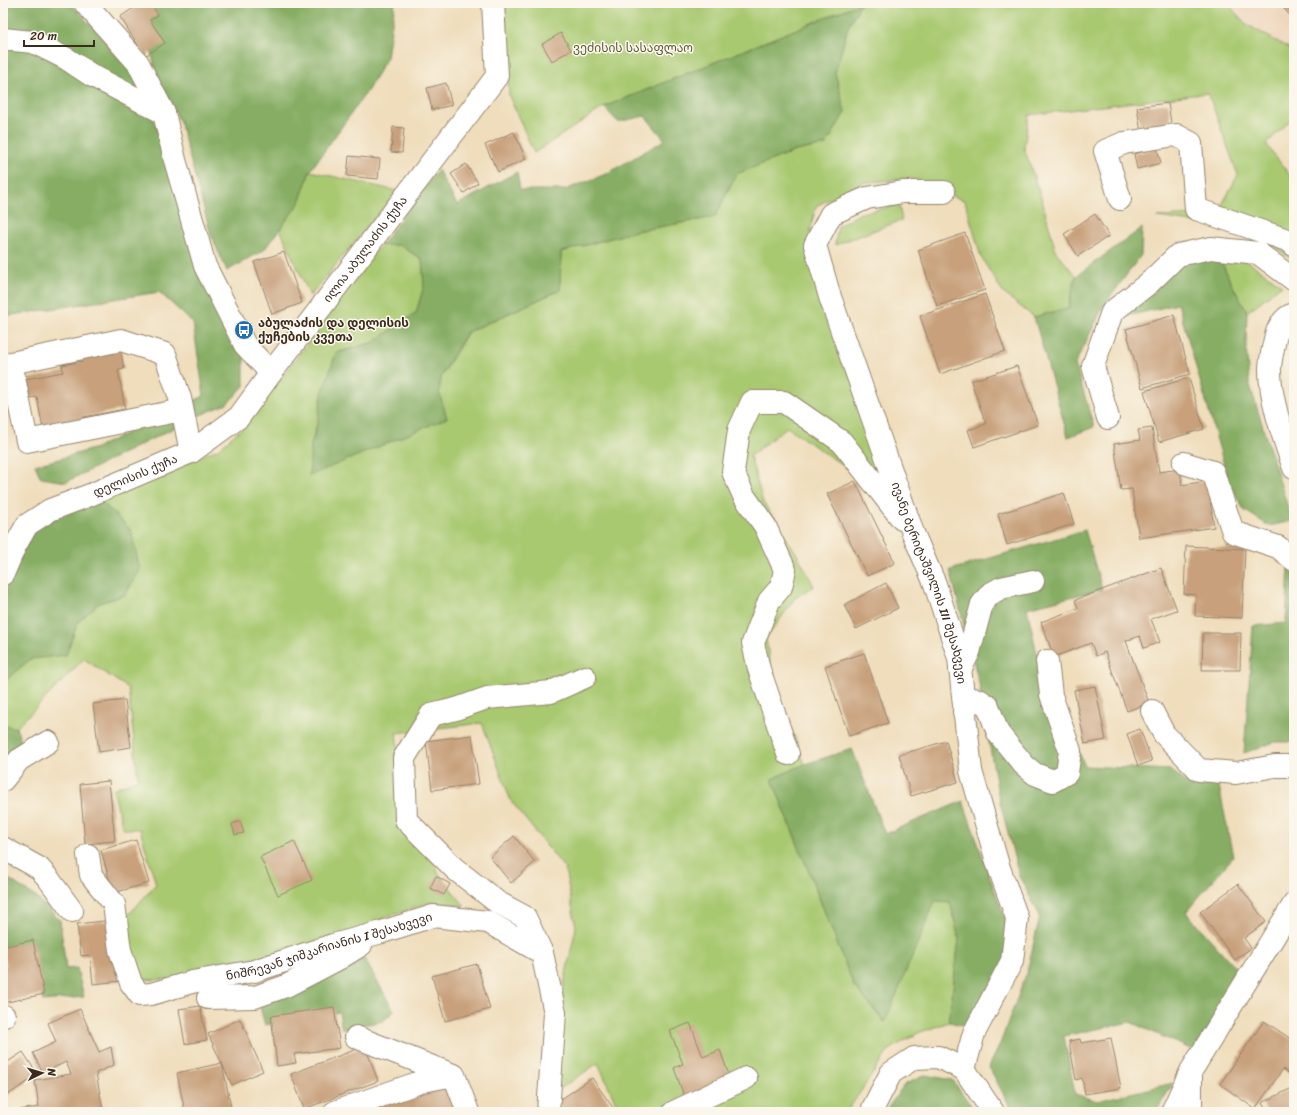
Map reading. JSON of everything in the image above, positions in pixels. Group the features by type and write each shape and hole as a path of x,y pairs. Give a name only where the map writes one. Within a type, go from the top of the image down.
{"street":[{"path":"85,3 138,63 164,113 175,160 205,266 245,345 271,373"},
{"name":"ილია აბულაძის ქუჩა","path":"271,373 497,76 493,3"},
{"path":"3,39 34,42 67,59 91,75 164,113"},
{"path":"1120,199 1105,151 1124,143 1176,135 1191,143 1196,209 1290,241 1294,245"},
{"name":"ივანე ბერიტაშვილის III შესახვევი","path":"944,192 903,192 867,198 831,214 815,245 830,297 913,533 935,584 959,658 964,712 972,771 998,864 1017,918 1012,961 974,1033 964,1069"},
{"path":"1108,418 1093,366 1112,312 1149,283 1178,255 1211,248 1258,253 1294,280"},
{"path":"1294,314 1290,315 1282,322 1276,333 1270,367 1273,396 1287,450 1294,468"},
{"path":"182,410 27,442 11,363 121,340 165,354 180,398 191,452"},
{"name":"დელისის ქუჩა","path":"3,574 14,546 27,525 50,510 90,495 191,452 240,417 271,373"},
{"path":"788,754 759,669 753,643 769,601 781,587 785,570 765,526 744,496 733,472 739,430 752,402 784,402 842,442 913,533"},
{"path":"1184,463 1213,472 1234,532 1278,547 1294,560"},
{"path":"960,670 969,652 982,604 990,594 1000,588 1033,581"},
{"path":"964,712 972,699 978,700 988,706 998,733 1024,765 1035,774 1053,781 1067,773 1070,751 1051,695 1047,661"},
{"path":"548,1112 555,1013 542,953 525,917 497,902 455,869 406,820 404,758 430,715 456,709 487,698 551,692 585,677"},
{"path":"1152,710 1164,734 1199,770 1236,773 1275,766 1294,766"},
{"path":"3,780 20,760 48,742"},
{"path":"3,848 39,868 72,911"},
{"name":"ნიშრევან ჯიშკარიანის I შესახვევი","path":"88,855 92,875 114,904 120,950 131,983 140,995 151,994 192,982 254,971 333,945 433,916 488,922 542,953"},
{"path":"1172,1112 1191,1071 1294,904"},
{"path":"208,998 255,997 286,986 340,958 382,932"},
{"path":"356,1037 414,1061 454,1075 468,1112"},
{"path":"873,1112 873,1108 891,1073 914,1058 938,1057 964,1069 993,1112"},
{"path":"1191,1071 1191,1112"},
{"path":"335,1112 423,1081 454,1075"},
{"path":"674,1112 746,1078"}],"shaded area":[{"path":"1227,3 1294,3 1294,51 1246,24"}],"green space":[{"path":"3,3 70,3 136,74 244,356 244,386 227,404 198,416 66,482 41,478 35,465 96,448 204,396 193,323 159,292 6,316 3,306 3,180 8,174 3,169"},
{"path":"145,3 395,3 387,57 368,90 310,171 299,203 264,250 227,271 211,235 180,122 156,74 148,35"},
{"name":"ვეძისის სასაფლაო","path":"505,3 861,3 604,107 534,153 509,96"},
{"path":"861,3 1227,3 1246,24 1294,51 1294,117 1266,144 1294,181 1294,261 1249,227 1197,223 1157,217 1217,214 1238,175 1208,93 1029,115 1024,148 1042,200 1056,252 1076,276 1068,308 1034,317 1003,293 981,257 965,201 911,178 862,183 816,206 810,232 899,527 854,473 787,427 750,456 763,502 797,554 814,586 795,598 766,639 774,686 805,764 772,779 854,986 884,1022 935,900 950,902 959,939 949,1022 918,1033 889,1050 848,1110 838,1112 620,1112 598,1063 554,1093 559,1007 576,927 565,869 511,801 482,723 396,733 404,801 440,876 465,906 432,902 388,916 322,948 203,976 154,980 125,977 124,920 156,884 140,829 123,829 113,789 138,779 128,688 84,659 16,728 3,725 3,683 30,659 66,655 78,622 99,603 125,595 100,500 218,449 247,424 381,245 399,245 422,259 424,286 416,313 374,342 336,353 311,445 439,392 441,377 468,332 560,290 561,252 636,231 715,217 736,174 795,151 826,145 845,112 835,73 848,27"},
{"path":"861,3 848,27 835,73 845,112 826,145 795,151 736,174 715,217 636,231 561,252 560,290 467,332 441,377 439,392 447,418 309,476 311,445 316,430 322,393 336,353 374,342 416,313 424,286 422,259 399,245 381,245 438,170 457,205 517,172 520,190 565,190 606,174 665,140 645,116 618,122 604,107"},
{"path":"310,171 397,191 310,296 280,229 299,203"},
{"path":"899,205 902,220 835,245 838,226 861,213"},
{"path":"1142,228 1141,255 1103,307 1075,364 1094,427 1068,437 1034,317 1068,308 1076,276"},
{"path":"1217,252 1237,254 1282,285 1247,312 1230,281"},
{"path":"1217,252 1230,281 1247,312 1246,345 1249,382 1292,521 1269,526 1244,510 1229,482 1178,304 1127,316 1159,285 1171,261"},
{"path":"100,500 131,530 140,570 125,595 99,603 78,622 66,655 30,659 3,683 3,595 33,530 49,521"},
{"path":"1085,530 1102,589 1027,608 1037,654 1085,766 1171,770 1192,787 1218,781 1233,857 1186,912 1241,974 1195,1051 1130,1022 1064,1036 1075,1094 1097,1101 1173,1083 1156,1112 1013,1112 989,1067 1000,1044 1027,972 1040,916 1019,876 998,794 979,683 950,570"},
{"path":"1289,565 1294,565 1294,742 1275,742 1244,753 1253,626 1286,623"},
{"path":"3,725 16,728 23,746 3,766"},
{"path":"852,749 885,834 963,801 1009,929 1004,967 967,1026 949,1022 959,939 950,902 935,901 885,1022 854,986 772,779 805,764"},
{"path":"3,875 37,898 60,920 66,969 77,968 84,997 43,1001 32,945 3,951"},
{"path":"364,958 394,1011 383,1021 342,1029 339,1012 265,1025 259,1003"},
{"path":"925,1075 952,1080 976,1112 885,1112 904,1085"}],"building":[{"path":"133,3 150,3 158,15 150,20 165,43 145,56 120,17 135,7"},
{"path":"1279,3 1294,3 1294,20"},
{"path":"561,33 571,50 552,61 542,44"},
{"path":"446,83 452,105 432,110 427,88"},
{"path":"1168,103 1172,129 1141,133 1137,107"},
{"path":"393,127 404,128 402,153 391,152"},
{"path":"514,132 526,159 498,172 485,145"},
{"path":"1157,148 1161,163 1137,169 1134,154"},
{"path":"349,156 380,159 378,179 347,176"},
{"path":"466,164 478,183 464,193 451,174"},
{"path":"1095,214 1109,236 1078,256 1064,234"},
{"path":"965,233 985,290 937,306 918,250"},
{"path":"284,252 302,303 272,314 254,262"},
{"path":"985,294 1005,351 940,374 920,316"},
{"path":"1174,315 1190,374 1142,388 1126,329"},
{"path":"120,347 124,369 118,370 125,409 84,417 85,427 44,434 37,397 30,398 26,379 63,372 62,365 83,361 82,354"},
{"path":"1017,366 1038,425 974,447 968,430 986,424 971,381"},
{"path":"1189,378 1204,429 1159,442 1144,391"},
{"path":"1152,428 1159,472 1180,469 1182,485 1207,481 1214,527 1139,538 1132,489 1121,490 1114,444 1140,440 1138,430"},
{"path":"855,481 895,563 867,576 827,494"},
{"path":"1064,493 1074,524 1007,545 998,514"},
{"path":"1186,546 1245,549 1242,618 1195,616 1196,595 1184,594"},
{"path":"1161,568 1177,610 1151,619 1160,642 1144,648 1140,636 1126,641 1149,703 1127,711 1105,652 1096,656 1091,643 1054,657 1041,622 1078,608 1075,600"},
{"path":"886,583 898,608 856,629 844,605"},
{"path":"1203,633 1241,633 1240,670 1202,670"},
{"path":"864,653 888,723 849,736 825,666"},
{"path":"1095,686 1106,740 1085,744 1074,690"},
{"path":"125,700 131,747 99,752 93,704"},
{"path":"1140,729 1152,761 1138,766 1127,734"},
{"path":"472,735 479,784 432,790 426,741"},
{"path":"946,741 958,782 911,796 899,755"},
{"path":"109,781 115,841 85,844 80,784"},
{"path":"240,821 244,833 235,835 232,824"},
{"path":"514,836 535,862 511,883 490,857"},
{"path":"136,840 149,883 113,893 101,850"},
{"path":"294,841 312,880 278,895 260,857"},
{"path":"436,876 450,884 444,895 430,888"},
{"path":"1238,884 1266,922 1244,938 1251,948 1235,960 1200,912"},
{"path":"113,920 121,981 93,984 90,955 81,956 77,924"},
{"path":"33,940 44,994 3,1003 3,966 6,965 3,947"},
{"path":"477,964 490,1009 445,1021 432,976"},
{"path":"200,1006 207,1040 185,1044 179,1009"},
{"path":"334,1007 340,1048 294,1054 296,1063 277,1066 271,1016"},
{"path":"80,1009 99,1052 111,1047 114,1065 96,1073 103,1110 90,1112 19,1112 19,1110 39,1107 35,1080 71,1074 66,1062 43,1073 33,1053 56,1042 48,1023"},
{"path":"240,1019 263,1071 232,1085 208,1034"},
{"path":"1264,1021 1294,1041 1294,1073 1292,1076 1283,1069 1255,1109 1220,1084"},
{"path":"690,1023 703,1057 720,1050 730,1078 684,1096 674,1068 683,1064 670,1031"},
{"path":"1111,1038 1121,1088 1085,1094 1082,1078 1076,1080 1069,1041 1080,1039 1081,1043"},
{"path":"365,1046 378,1081 304,1109 291,1074"},
{"path":"23,1052 38,1075 3,1098 3,1065"},
{"path":"222,1063 232,1112 185,1112 177,1073"},
{"path":"592,1078 616,1112 564,1112 557,1102"},
{"path":"444,1079 456,1112 347,1112"},
{"path":"1294,1087 1294,1112 1267,1112 1262,1103"},
{"path":"3,1104 11,1112 3,1112"}],"place":[{"name":"აბულაძის და დელისის ქუჩების კვეთა","path":"244,330"}]}
